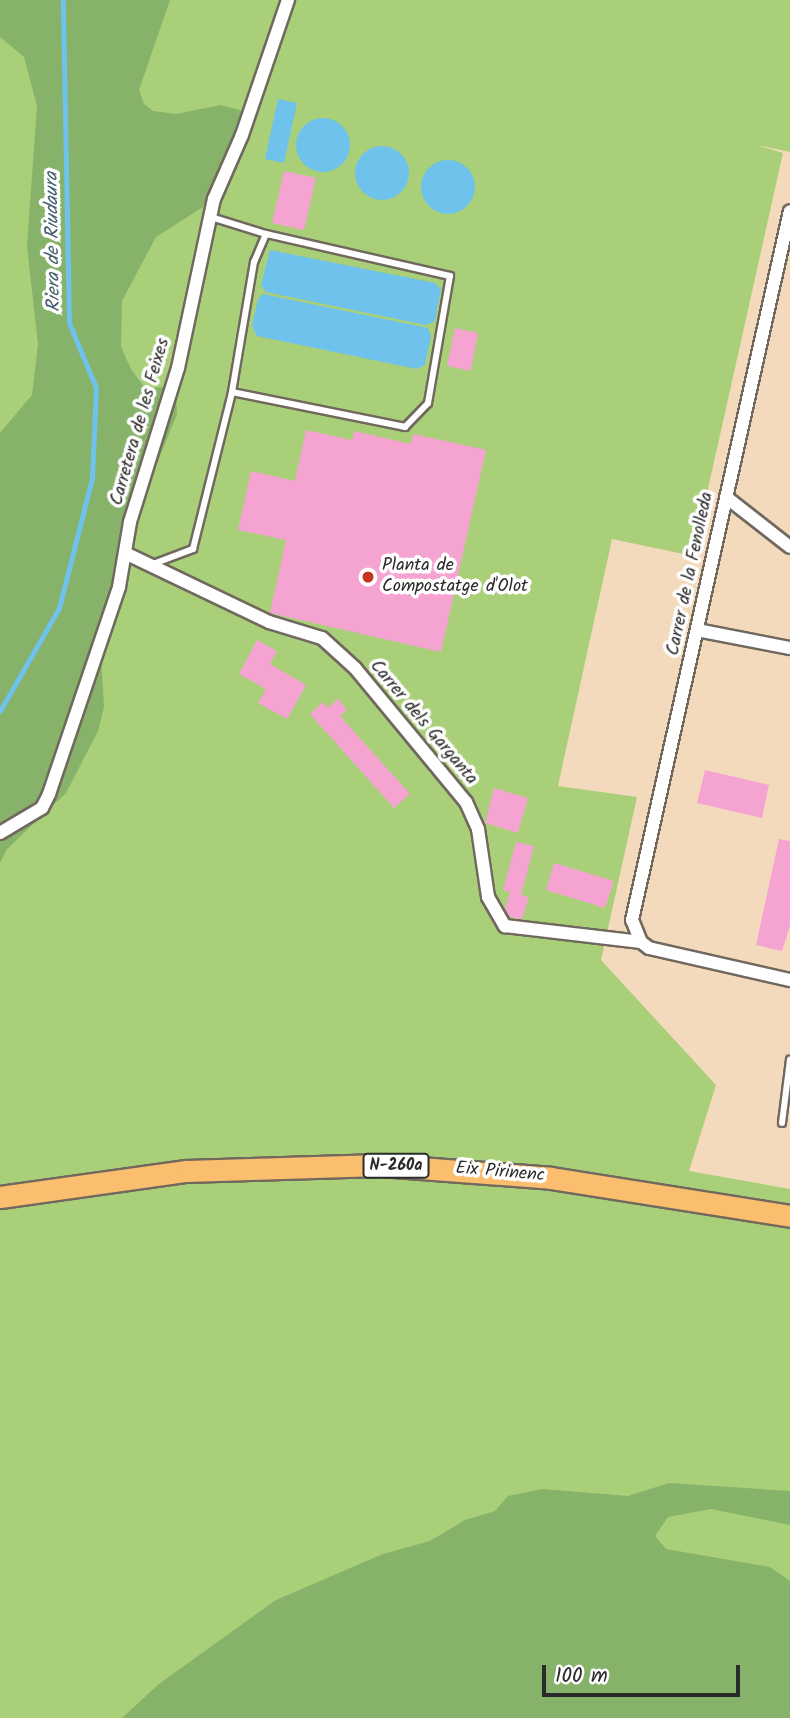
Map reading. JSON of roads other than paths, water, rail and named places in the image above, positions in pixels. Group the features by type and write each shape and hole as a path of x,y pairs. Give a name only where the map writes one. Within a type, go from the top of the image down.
{"main road":[{"name":"Eix Pirinenc","path":"0,1197 186,1171 380,1165 551,1178 790,1216"}],"street":[{"name":"Carretera de les Feixes","path":"0,833 42,808 49,794 105,631 146,464 178,368 209,216 288,0"},
{"name":"Carrer de la Fenolleda","path":"641,942 632,920 790,211"},
{"path":"726,498 790,547"},
{"name":"Carrer dels Garganta","path":"125,553 269,622 322,638 355,667 466,802 478,829 488,897 505,926 641,942 649,948 790,981"},
{"path":"697,630 790,648"}],"lane":[{"path":"209,216 266,234 450,276 428,403 405,428 232,392"},
{"path":"151,565 194,549 232,392 254,262 266,234"},
{"path":"782,1123 790,1060"}],"water":[{"path":"278,99 297,103 284,163 265,159"},
{"path":"323,118 342,126 350,145 342,164 323,172 304,164 296,145 304,126"},
{"path":"382,146 401,154 409,173 401,192 382,200 363,192 355,173 363,154"},
{"path":"448,160 467,168 475,187 467,206 448,214 429,206 421,187 429,168"},
{"path":"270,250 435,283 441,289 435,321 426,325 266,292 261,285"},
{"path":"263,294 428,328 431,336 425,365 417,369 257,336 252,326 258,299"}],"waterway":[{"name":"Riera de Riudaura","path":"0,711 59,608 92,479 96,388 69,323 63,0"}],"place":[{"name":"Planta de Compostatge d'Olot","path":"368,577"}]}
